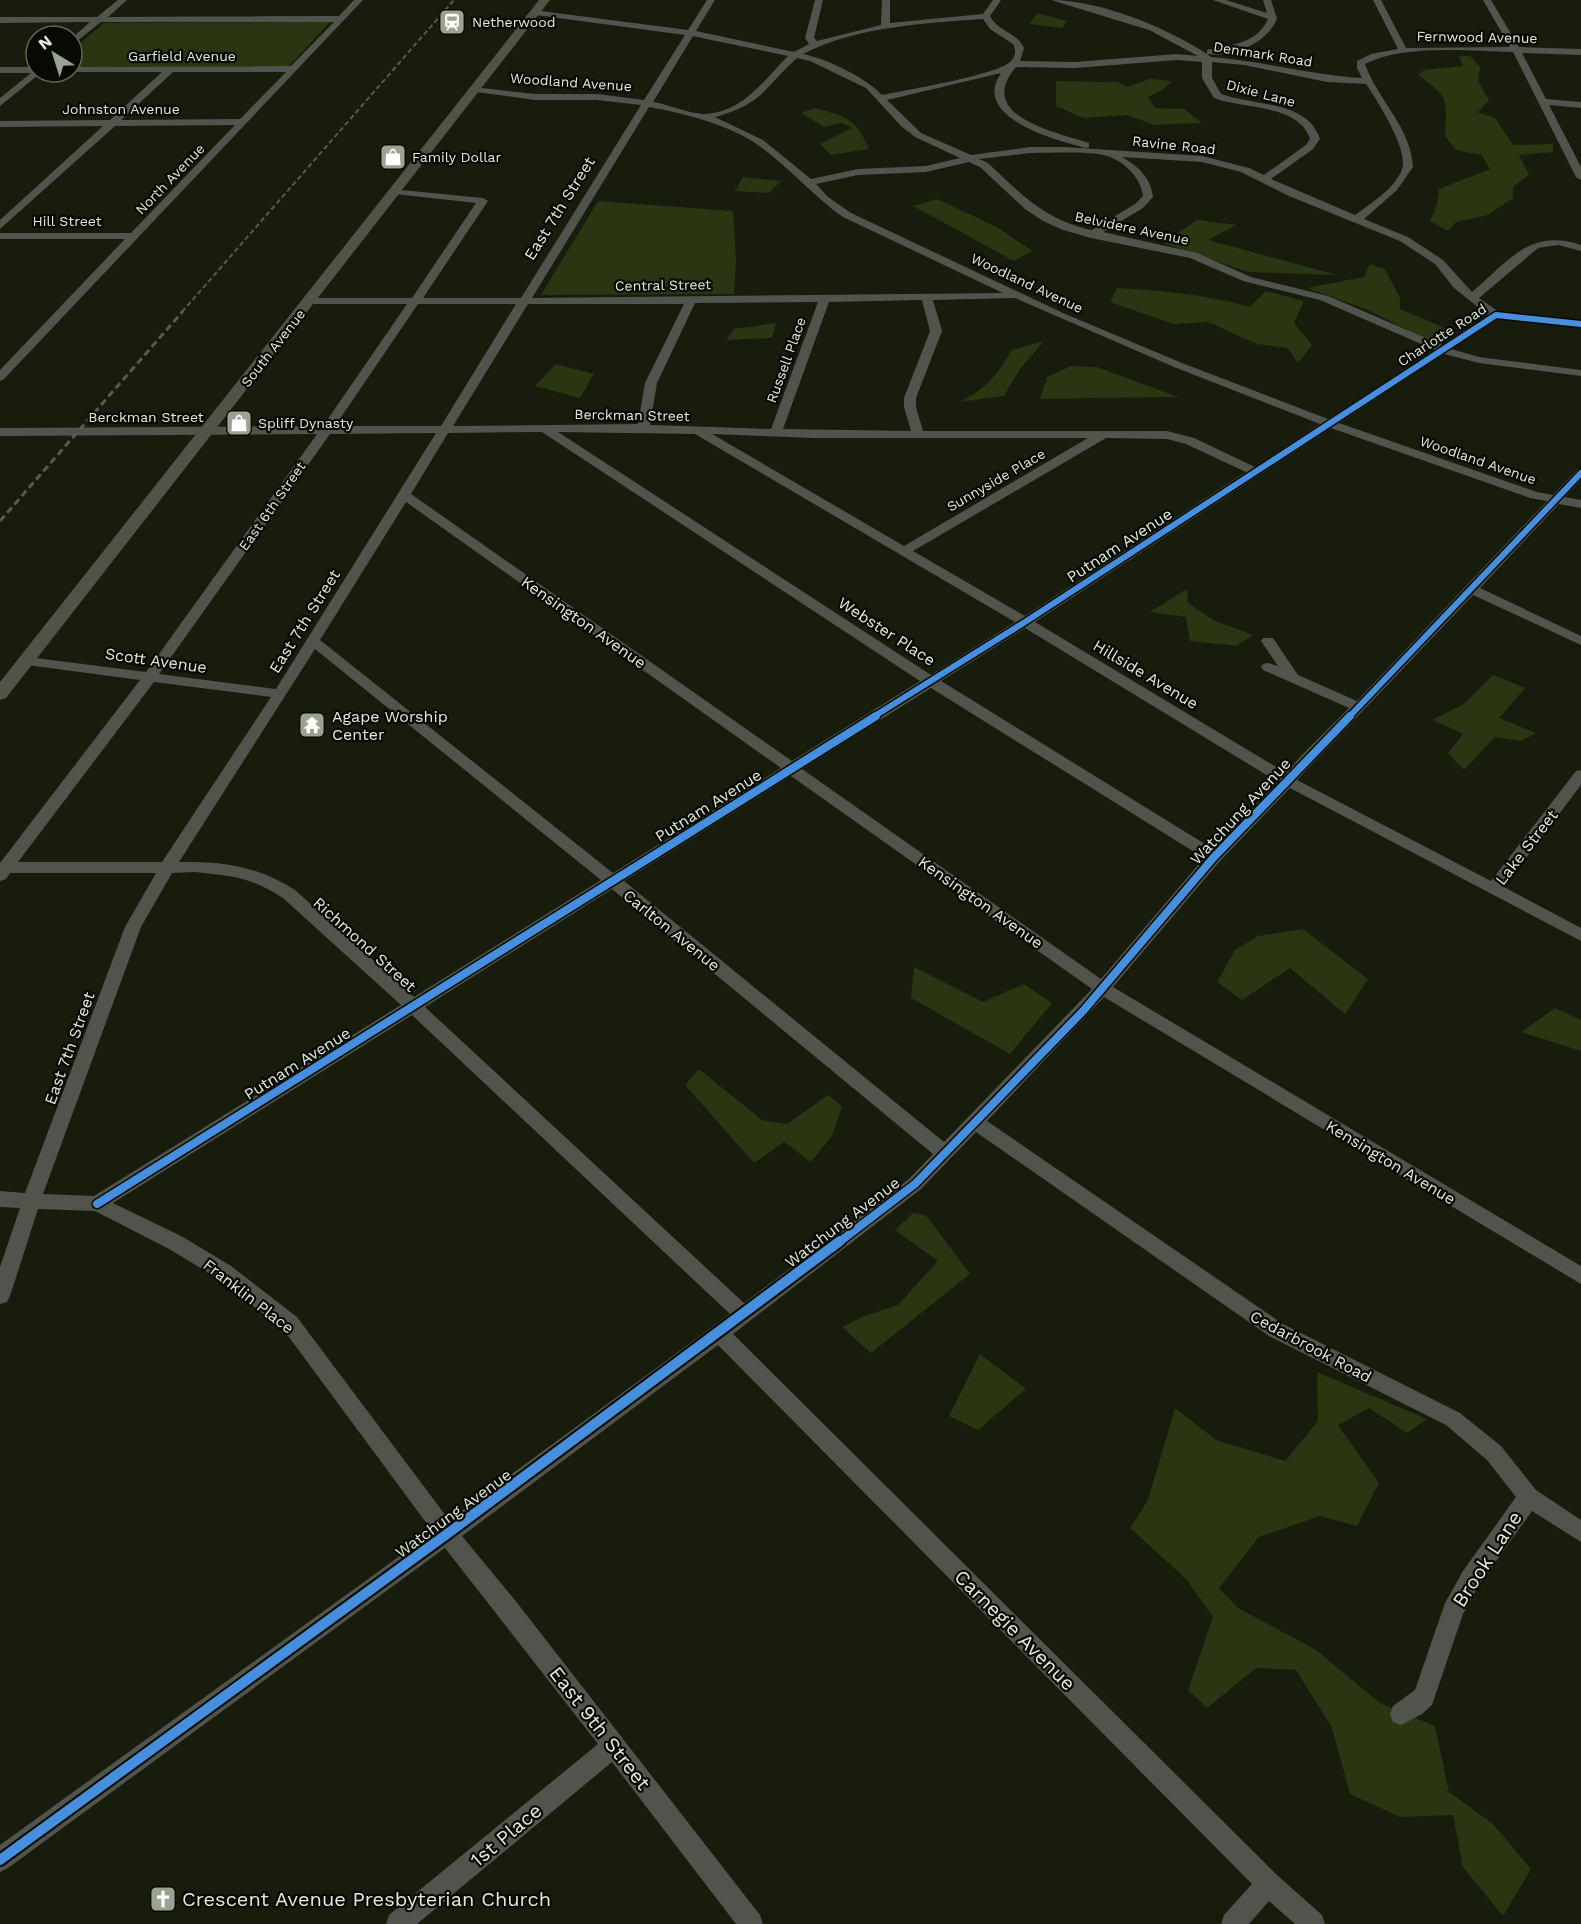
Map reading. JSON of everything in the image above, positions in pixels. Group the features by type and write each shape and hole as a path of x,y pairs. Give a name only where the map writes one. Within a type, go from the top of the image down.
{"main road":[{"name":"South Avenue","path":"0,694 545,0"}],"street":[{"path":"84,32 123,0"},
{"name":"North Avenue","path":"0,376 359,0"},
{"name":"East 7th Street","path":"0,1296 32,1200 133,927 167,867 280,694 711,0"},
{"path":"816,45 809,38 819,0"},
{"path":"885,28 886,0"},
{"path":"706,117 739,106 753,98 797,54 816,45 885,28 986,16 998,0"},
{"path":"1055,0 1121,16 1159,29 1203,56 1255,39 1270,28 1273,18 1267,0"},
{"path":"1216,0 1273,18"},
{"path":"1377,0 1402,50"},
{"path":"1487,0 1517,51 1581,177"},
{"name":"Belvidere Avenue","path":"536,12 691,33 797,54 861,81 918,135 984,165 1029,207 1047,219 1090,235 1193,255 1247,279 1324,298 1442,350 1479,360 1581,373"},
{"path":"986,16 988,24 994,30 1018,43 1020,53 1015,64 1004,76 998,91 1001,102 1010,112 1041,131 1107,152 1130,165 1148,188 1148,197 1139,207 1090,235"},
{"path":"0,20 341,19"},
{"name":"Fernwood Avenue","path":"1368,81 1360,63 1365,57 1402,50 1459,48 1581,51"},
{"name":"Denmark Road","path":"881,98 994,73 1015,64 1075,65 1203,56 1327,78 1368,81"},
{"name":"Dixie Lane","path":"1203,56 1207,78 1217,96 1236,103 1296,116 1307,122 1315,132 1315,139 1310,147 1264,180"},
{"name":"Garfield Avenue","path":"84,70 292,69"},
{"path":"0,70 24,71"},
{"path":"0,226 170,70"},
{"path":"1357,219 1400,180 1408,167 1404,149 1380,98 1368,81"},
{"path":"0,103 24,82"},
{"name":"Woodland Avenue","path":"476,89 535,97 597,98 645,103 706,117 760,142 809,182 824,199 847,215 1017,296 1178,365 1331,424 1534,495 1581,504"},
{"path":"1543,102 1581,105"},
{"name":"Johnston Avenue","path":"0,124 243,122"},
{"name":"Ravine Road","path":"809,182 858,172 926,169 989,154 1031,150 1107,152 1202,159 1226,164 1404,239 1439,262 1458,286 1496,315"},
{"name":"East 6th Street","path":"3,870 150,677 325,431 483,201 395,191"},
{"name":"Hill Street","path":"0,236 135,236"},
{"path":"1472,298 1534,246 1545,241 1559,240 1581,248"},
{"path":"918,434 910,407 910,398 936,331 926,296"},
{"name":"Central Street","path":"309,301 1017,296"},
{"name":"Russell Place","path":"776,433 825,298"},
{"path":"643,428 651,383 691,300"},
{"name":"Charlotte Road","path":"1331,424 1496,315 1581,324"},
{"name":"Putnam Avenue","path":"97,1204 1025,622 1331,424"},
{"name":"Berckman Street","path":"0,432 643,428 776,433 1167,435 1191,441 1256,472"},
{"name":"Webster Place","path":"545,429 930,681 1214,857"},
{"name":"Hillside Avenue","path":"699,431 1025,622 1288,781 1581,935"},
{"name":"Sunnyside Place","path":"904,551 1104,435"},
{"name":"Watchung Avenue","path":"0,1860 447,1534 719,1333 915,1184 1083,1011 1214,857 1581,473"},
{"name":"Kensington Avenue","path":"404,494 1102,988 1581,1276"},
{"path":"1470,588 1581,641"},
{"name":"Carlton Avenue","path":"313,641 945,1153"},
{"path":"1268,641 1292,677"},
{"name":"Scott Avenue","path":"27,661 280,694"},
{"path":"1268,667 1359,707"},
{"name":"Lake Street","path":"1494,889 1581,775"},
{"name":"Richmond Street","path":"3,870 195,867 240,871 267,880 289,894 414,1006 743,1314"},
{"name":"Cedarbrook Road","path":"975,1122 1276,1330 1453,1419 1494,1453 1529,1497 1581,1532"},
{"name":"Franklin Place","path":"0,1199 97,1204 176,1243 224,1272 290,1323 447,1534"},
{"name":"Carnegie Avenue","path":"719,1333 1268,1884 1313,1924"},
{"name":"Brook Lane","path":"1401,1714 1424,1697 1453,1610 1471,1578 1529,1497"},
{"name":"East 9th Street","path":"447,1534 510,1611 751,1924"},
{"name":"1st Place","path":"398,1924 614,1746"},
{"path":"1233,1924 1268,1884"}],"green space":[{"path":"1037,13 1067,21 1062,28 1030,24"},
{"path":"330,22 289,66 84,67 84,40 104,23"},
{"path":"1459,56 1470,56 1480,67 1478,81 1489,100 1478,112 1495,118 1513,145 1553,144 1553,152 1519,155 1529,175 1513,187 1513,198 1488,215 1456,222 1448,231 1430,221 1437,205 1439,189 1490,169 1481,155 1456,150 1445,136 1446,106 1444,100 1436,89 1418,75 1424,70 1463,66"},
{"path":"1150,79 1172,81 1162,90 1148,97 1155,108 1184,109 1202,123 1154,125 1127,115 1083,118 1056,106 1056,81 1118,82 1127,87"},
{"path":"815,108 848,120 859,131 869,149 831,155 820,144 852,128 842,123 824,127 801,113"},
{"path":"743,177 781,181 769,193 735,191"},
{"path":"937,199 997,227 1032,251 1014,261 913,206"},
{"path":"598,201 733,211 736,259 734,294 541,295"},
{"path":"1197,220 1237,225 1208,240 1337,275 1248,272 1163,243"},
{"path":"1370,264 1385,269 1400,298 1400,309 1454,332 1439,346 1368,310 1307,288 1364,277"},
{"path":"1117,288 1184,294 1250,307 1266,291 1304,301 1294,323 1312,345 1298,363 1288,348 1257,344 1208,322 1174,324 1110,302"},
{"path":"776,323 772,338 726,340 734,329"},
{"path":"1044,341 1020,369 1004,396 960,402 990,380 1002,366 1011,350"},
{"path":"556,364 594,374 580,398 535,386"},
{"path":"1070,366 1097,367 1178,397 1040,399 1047,377"},
{"path":"1187,589 1188,603 1213,620 1253,635 1237,646 1190,641 1186,617 1150,612"},
{"path":"1493,675 1525,688 1499,718 1536,733 1520,741 1495,737 1464,770 1448,753 1463,734 1432,720 1464,704"},
{"path":"1303,929 1368,979 1345,1014 1290,968 1242,1000 1217,982 1235,950 1258,936"},
{"path":"914,967 983,1002 1024,984 1052,1003 1010,1054 911,998"},
{"path":"1555,1008 1581,1020 1581,1051 1521,1032"},
{"path":"699,1069 762,1120 787,1124 828,1095 842,1106 832,1136 811,1162 784,1142 754,1163 685,1085"},
{"path":"913,1213 926,1215 970,1274 871,1353 842,1327 864,1316 898,1305 938,1261 895,1230"},
{"path":"980,1354 1026,1389 978,1430 949,1416"},
{"path":"1317,1372 1427,1419 1407,1433 1369,1408 1338,1425 1379,1483 1357,1526 1320,1516 1259,1537 1219,1588 1238,1608 1316,1650 1380,1703 1435,1726 1449,1792 1492,1823 1531,1869 1503,1916 1463,1867 1453,1815 1400,1817 1350,1794 1332,1728 1296,1670 1256,1668 1207,1708 1188,1690 1213,1617 1186,1579 1130,1528 1148,1500 1175,1408 1216,1440 1285,1461 1318,1421"}],"railway":[{"path":"182,312 454,0"},
{"path":"0,521 183,311"}],"cycle path":[{"path":"97,1204 1025,622 1496,315 1581,324"},
{"path":"0,1860 447,1534 719,1333 915,1184 1083,1011 1214,857 1581,473"}],"place":[{"name":"Netherwood","path":"452,22"},
{"name":"Family Dollar","path":"393,157"},
{"name":"Spliff Dynasty","path":"239,423"},
{"name":"Agape Worship Center","path":"312,725"},
{"name":"Crescent Avenue Presbyterian Church","path":"163,1899"}]}
